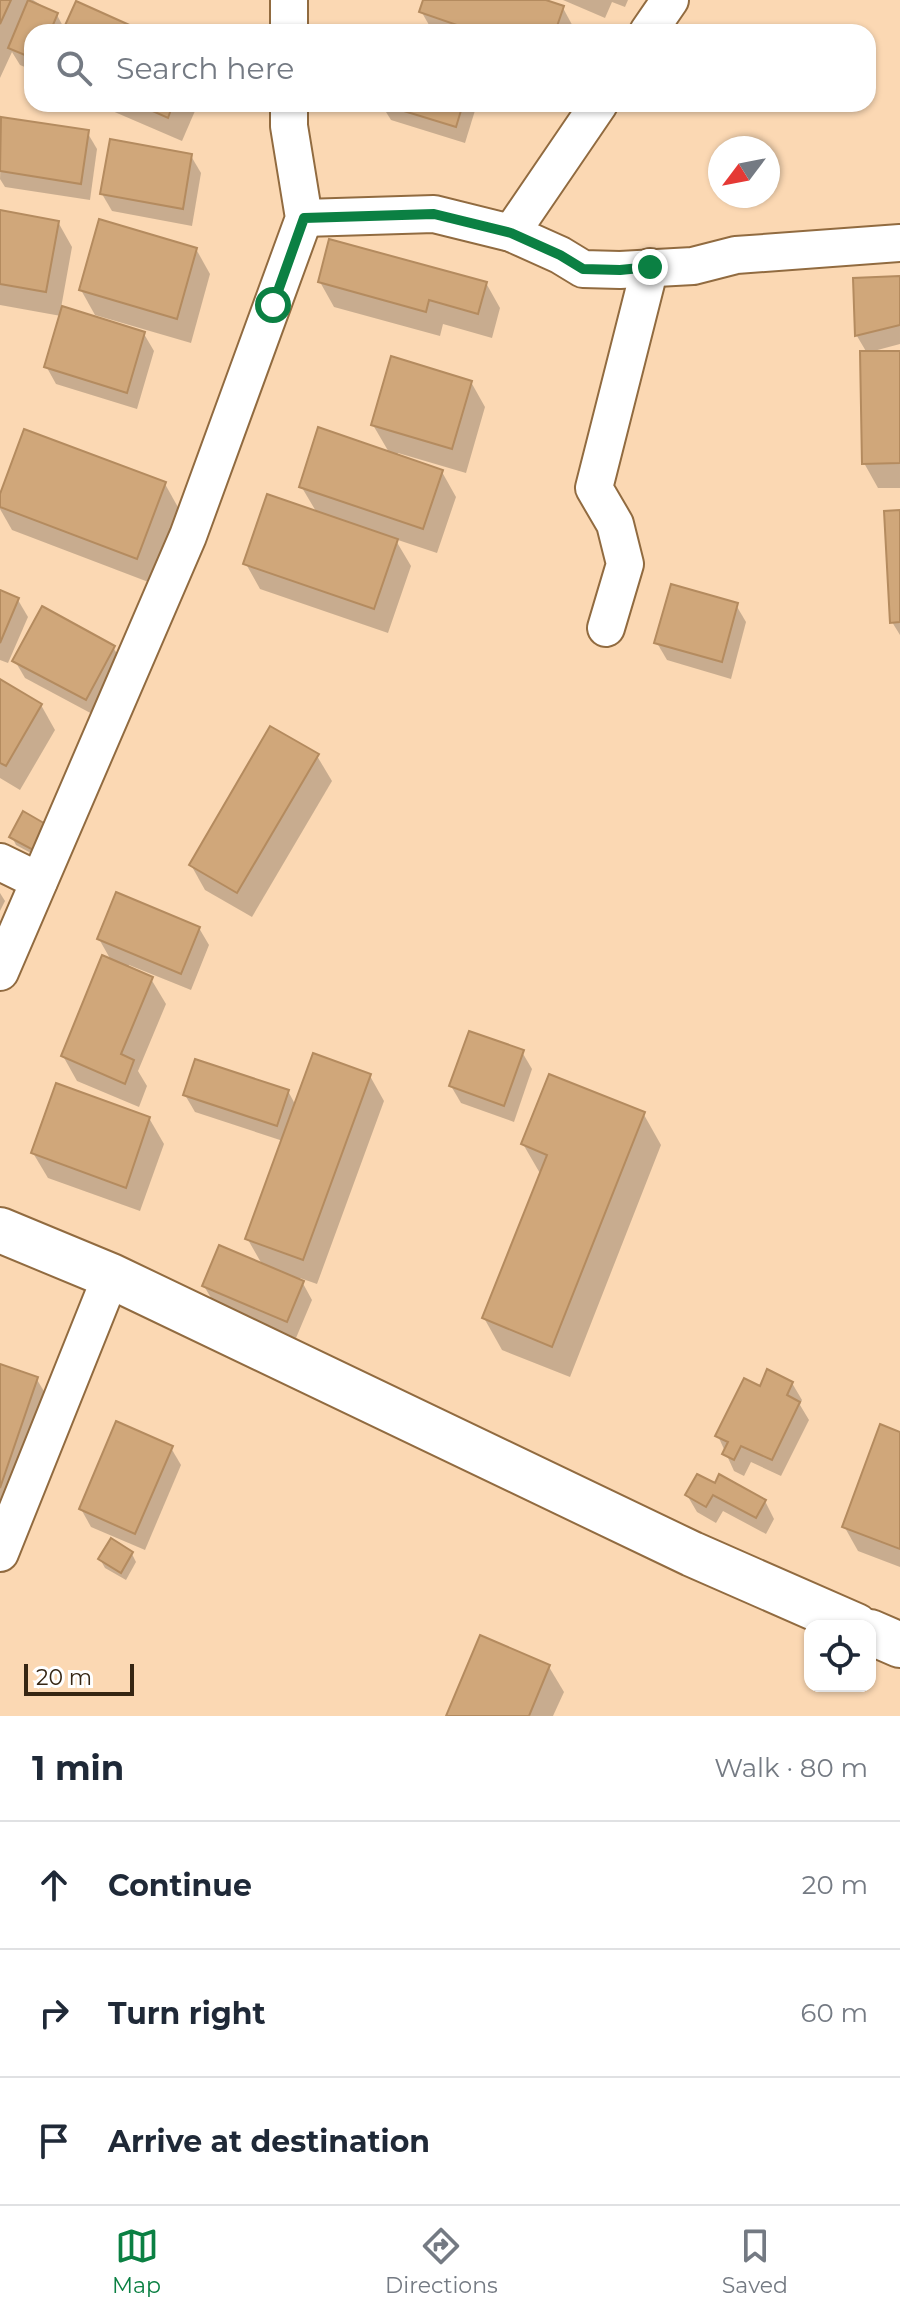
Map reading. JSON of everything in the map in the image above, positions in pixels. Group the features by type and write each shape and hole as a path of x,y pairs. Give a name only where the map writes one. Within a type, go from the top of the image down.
{"street":[{"path":"289,0 289,24"},
{"path":"654,24 670,0"},
{"path":"0,972 188,536 304,218 289,112"},
{"path":"511,233 594,112"},
{"path":"304,218 434,214 511,233 583,269 693,266 736,255 900,243"},
{"path":"606,628 625,564 615,524 594,488 650,267"},
{"path":"0,862 39,881"},
{"path":"0,1230 111,1276 692,1554 842,1620"},
{"path":"0,1553 111,1276"},
{"path":"876,1635 900,1645"}],"building":[{"path":"0,0 11,0 0,24"},
{"path":"28,0 58,13 53,24 24,24 24,55 8,48"},
{"path":"423,0 546,0 564,6 558,24 454,24 419,12"},
{"path":"76,1 127,24 66,24"},
{"path":"155,112 170,112 168,118"},
{"path":"407,112 461,112 456,127"},
{"path":"1,117 89,130 81,184 0,171"},
{"path":"110,139 192,154 183,209 100,194"},
{"path":"0,210 59,221 46,292 0,284"},
{"path":"99,219 197,248 177,319 79,290"},
{"path":"329,239 487,282 478,314 429,300 426,312 318,282"},
{"path":"900,276 900,325 855,336 853,278"},
{"path":"62,306 145,332 127,393 44,367"},
{"path":"860,351 900,351 900,463 862,464"},
{"path":"391,356 472,381 452,449 371,425"},
{"path":"318,427 443,470 423,529 299,487"},
{"path":"24,429 166,482 137,559 0,507 0,494"},
{"path":"267,494 398,539 374,609 243,564"},
{"path":"900,510 900,622 890,623 884,511"},
{"path":"671,584 738,603 722,662 654,643"},
{"path":"0,590 19,598 0,643"},
{"path":"42,606 115,646 86,700 12,661"},
{"path":"0,679 42,704 6,766 0,763"},
{"path":"270,726 319,754 237,893 189,865"},
{"path":"23,811 49,826 35,851 9,837"},
{"path":"116,892 200,927 181,974 97,939"},
{"path":"102,955 153,977 121,1054 134,1060 125,1084 61,1056"},
{"path":"469,1031 524,1050 504,1106 449,1086"},
{"path":"313,1053 371,1074 303,1260 245,1239"},
{"path":"195,1059 289,1090 277,1126 183,1095"},
{"path":"549,1074 645,1112 552,1347 482,1318 547,1155 521,1144"},
{"path":"56,1083 150,1117 126,1188 31,1153"},
{"path":"219,1245 304,1281 287,1322 202,1286"},
{"path":"0,1364 38,1377 0,1488"},
{"path":"767,1369 793,1382 787,1395 800,1402 772,1460 741,1446 734,1460 722,1454 728,1442 715,1436 744,1378 760,1386"},
{"path":"116,1421 173,1446 135,1534 79,1509"},
{"path":"880,1424 900,1432 900,1549 842,1527"},
{"path":"697,1474 715,1483 719,1474 766,1500 756,1518 713,1495 706,1507 685,1495"},
{"path":"111,1538 133,1552 121,1573 98,1559"},
{"path":"480,1635 550,1665 529,1716 446,1716"}],"route":[{"path":"273,305 304,218 434,214 511,233 583,269 650,267"}]}
